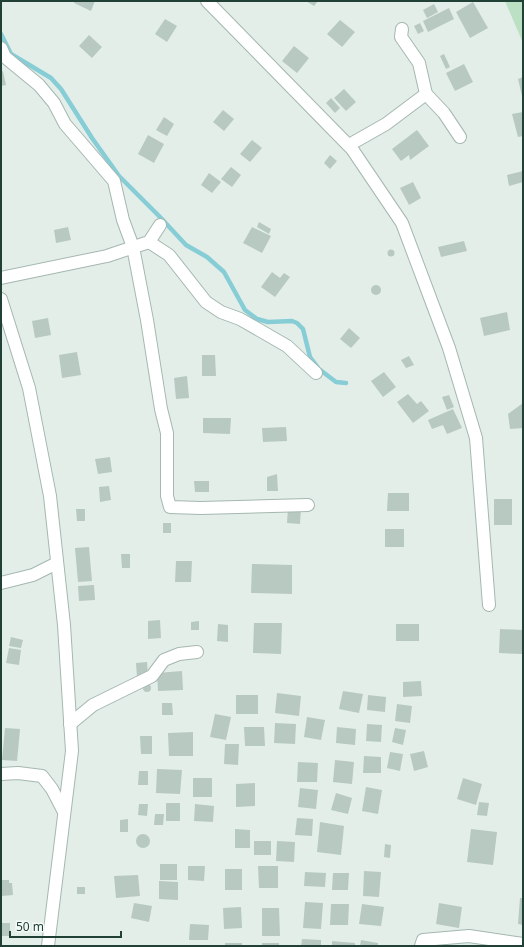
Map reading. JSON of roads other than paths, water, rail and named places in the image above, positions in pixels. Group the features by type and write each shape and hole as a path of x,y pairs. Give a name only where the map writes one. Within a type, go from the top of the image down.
{"street":[{"path":"207,1 348,146 402,223 449,348 476,438 489,605"},
{"path":"402,29 401,37 419,63 426,94 444,113 460,137"},
{"path":"1,48 5,57 39,85 54,103 65,124 114,181 123,220 133,247 147,320 161,409 167,433 167,496 170,506 201,508 308,505"},
{"path":"348,146 386,124 426,94"},
{"path":"1,278 107,256 149,242 160,225"},
{"path":"149,242 169,255 206,302 220,312 240,318 287,346 316,373"},
{"path":"1,299 3,314 30,388 50,496 64,625 72,751 48,946"},
{"path":"1,583 32,574 57,563"},
{"path":"70,724 93,705 152,676 164,660 179,654 197,652"},
{"path":"1,774 18,773 42,776 52,789 64,812"},
{"path":"421,946 423,940 469,936 523,944"}],"waterway":[{"path":"1,34 11,54 51,78 61,89 92,138 119,176 186,245 207,257 224,272 245,310 257,319 268,322 292,321 297,323 303,329 310,357 319,369 336,382 346,383"}]}
